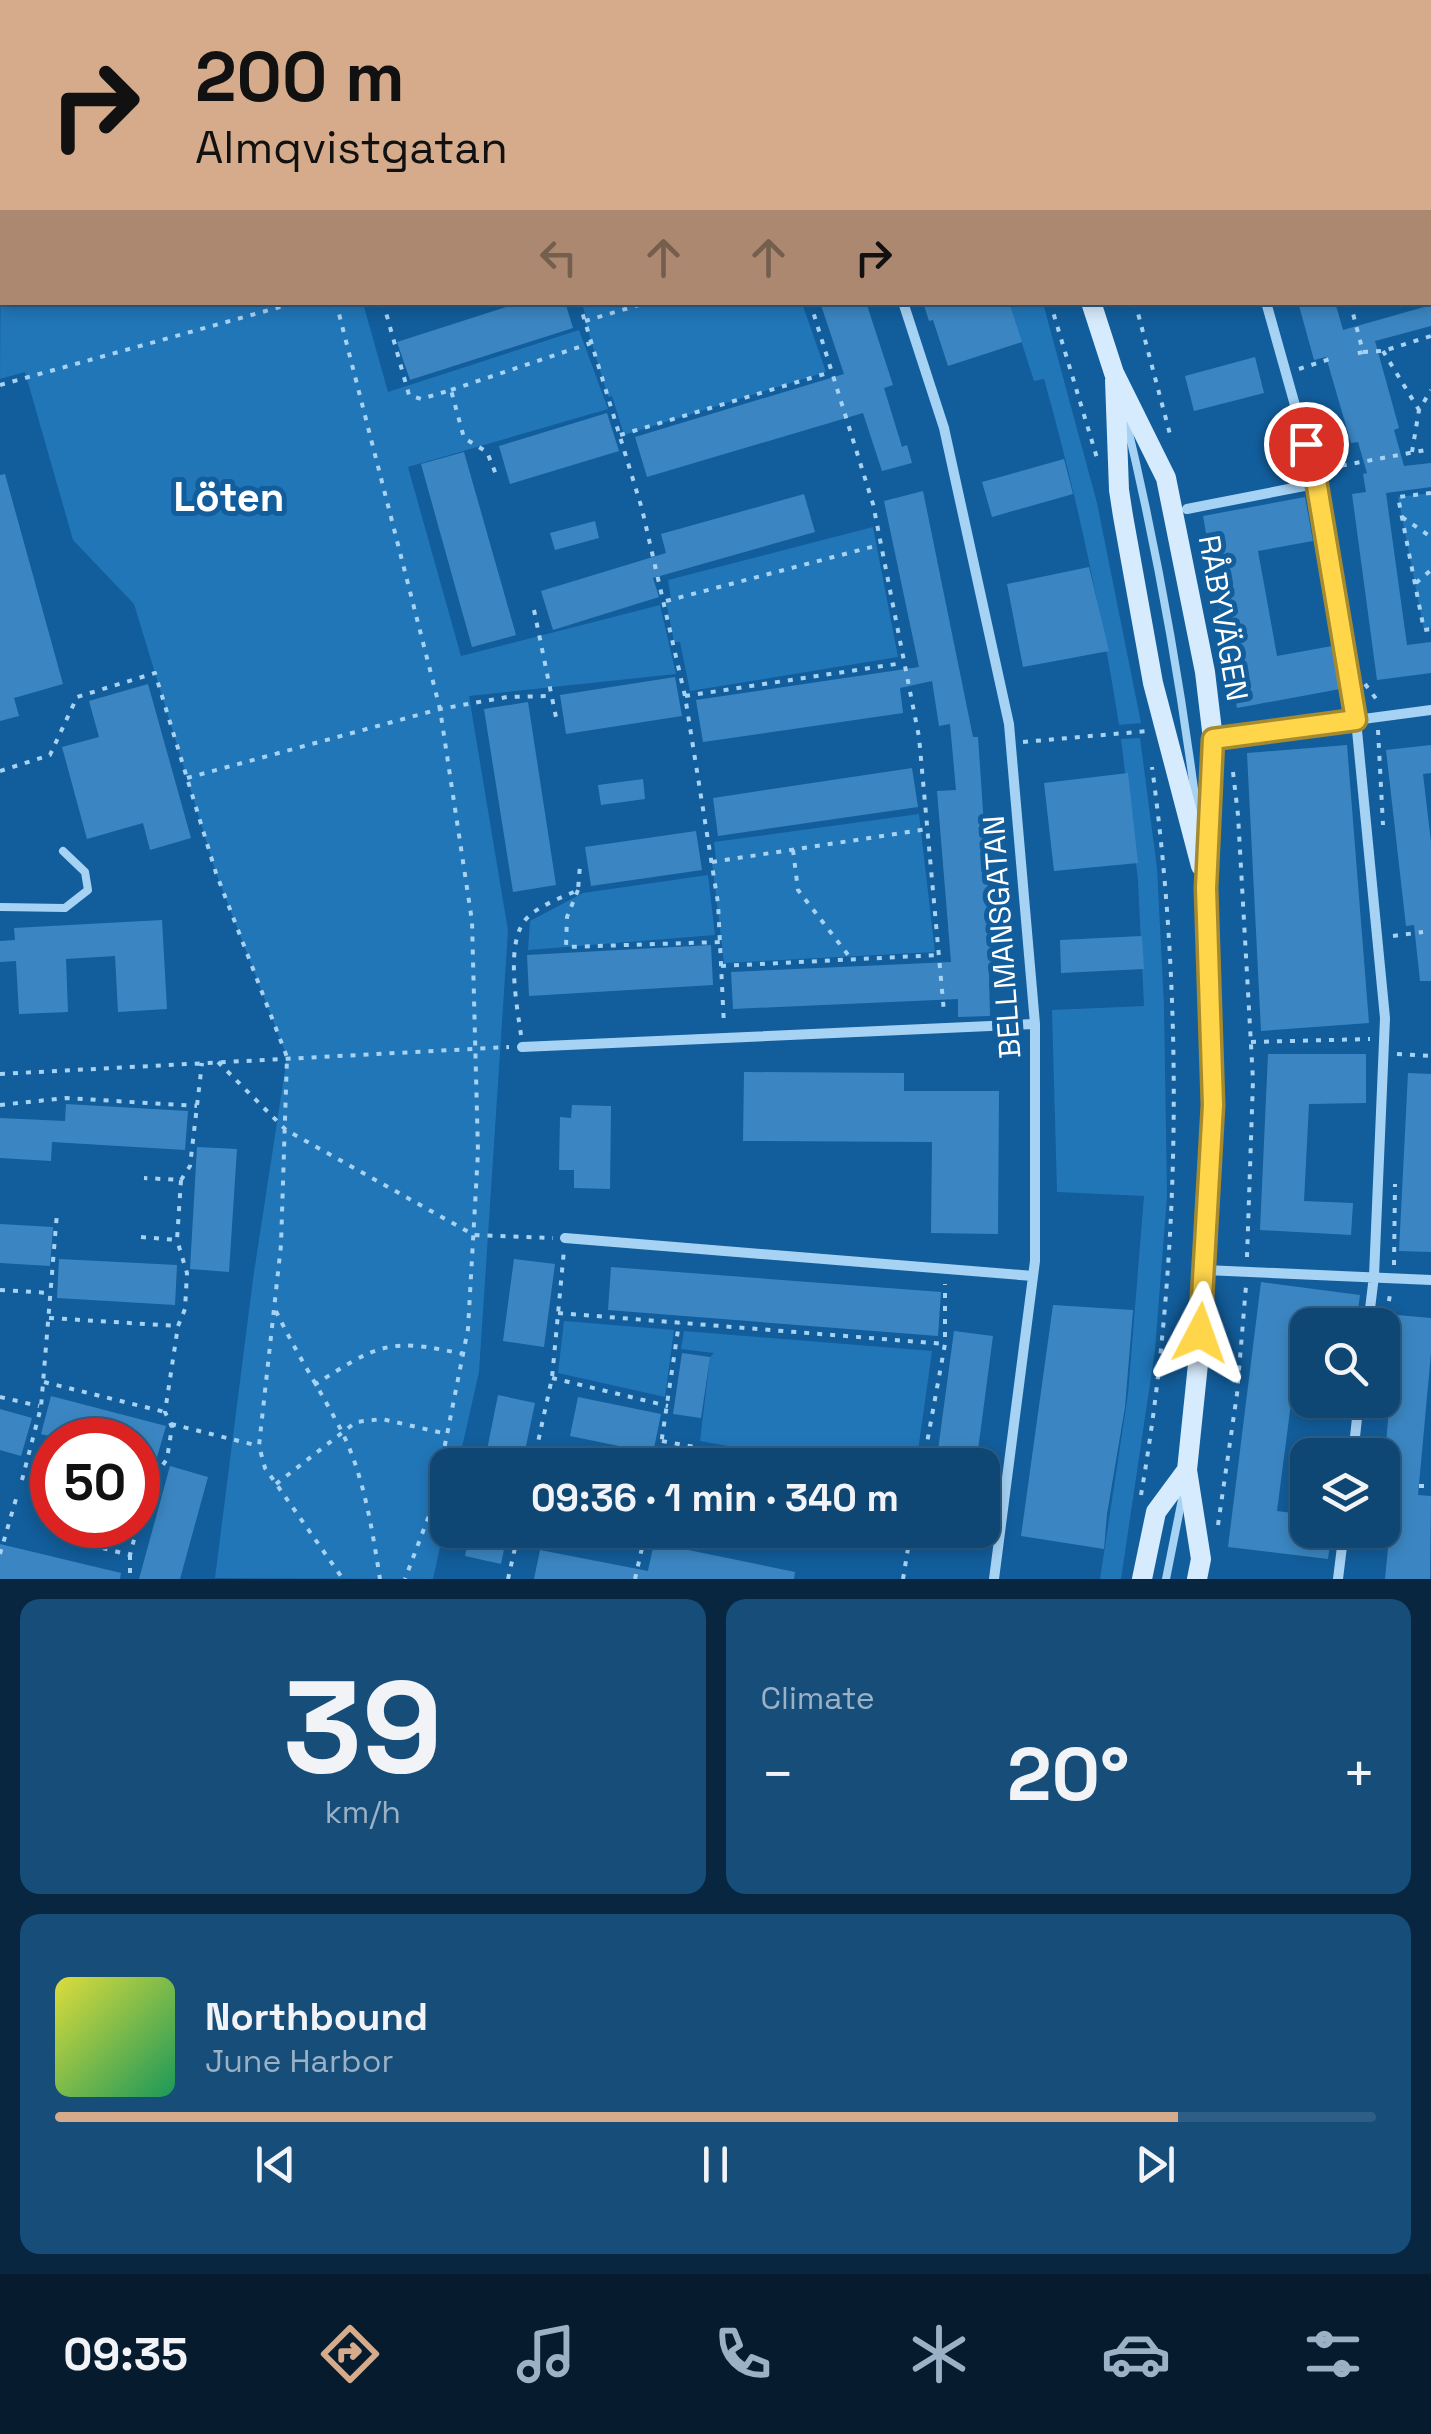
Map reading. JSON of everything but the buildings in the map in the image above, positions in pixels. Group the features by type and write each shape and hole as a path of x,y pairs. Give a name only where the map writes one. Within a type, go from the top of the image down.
{"main road":[{"name":"RÅBYVÄGEN","path":"1092,305 1114,372 1166,478 1205,672 1213,739 1206,888 1213,1105 1205,1270 1187,1470 1201,1558 1197,1579"},
{"name":"RÅBYVÄGEN","path":"1114,372 1119,490 1143,627 1170,752 1206,888"},
{"path":"1142,1579 1156,1512 1187,1470"}],"street":[{"name":"BELLMANSGATAN","path":"904,305 944,428 1012,743 1035,1024 1033,1276 994,1579"},
{"path":"1267,305 1316,480 1356,720 1385,1018 1370,1308"},
{"path":"1187,509 1304,486"},
{"path":"1213,739 1431,710"},
{"path":"522,1046 1035,1024"},
{"path":"565,1238 1033,1276"},
{"path":"1205,1270 1431,1280"},
{"path":"1338,1579 1342,1548"}],"lane":[{"path":"0,907 66,908 88,890 85,872 63,851"},
{"name":"RÅBYVÄGEN","path":"1166,1579 1187,1470"}],"path":[{"path":"0,385 287,305"},
{"path":"337,305 440,709 472,921 478,1152 468,1329 432,1506 405,1579"},
{"path":"385,305 409,395 421,399 592,343"},
{"path":"580,305 666,601 685,696 712,862 725,1038"},
{"path":"585,321 639,305"},
{"path":"811,305 858,449 920,738 945,1028"},
{"path":"1051,305 1097,458"},
{"path":"1351,305 1362,352"},
{"path":"1350,355 1383,351 1431,336"},
{"path":"1383,351 1418,410"},
{"path":"1299,369 1333,358"},
{"path":"620,435 832,371"},
{"path":"451,390 464,438 487,452 497,477"},
{"path":"1412,452 1418,410 1431,390"},
{"path":"1324,469 1431,449"},
{"path":"1431,494 1398,497 1424,630 1431,629"},
{"path":"1402,517 1431,537"},
{"path":"666,601 881,544"},
{"path":"1415,584 1431,570"},
{"path":"534,610 557,722"},
{"path":"685,696 905,663"},
{"path":"0,771 50,755 77,697 155,673 216,873 287,1057 275,1309 259,1446 265,1468 342,1577 332,1579"},
{"path":"187,778 440,709 506,696 552,696"},
{"path":"1146,716 1150,747"},
{"path":"1012,743 1148,731"},
{"path":"1139,1507 1149,1452 1165,1289 1172,1118 1168,945 1152,762"},
{"path":"712,862 928,829"},
{"path":"793,850 798,890 852,960"},
{"path":"580,865 578,890 567,916 566,947 720,942"},
{"path":"0,1074 522,1046 514,953 524,920 548,903 578,890"},
{"path":"1390,936 1423,932"},
{"path":"721,966 939,955"},
{"path":"1251,1042 1375,1038"},
{"path":"1397,1054 1431,1056"},
{"path":"218,1062 286,1130 474,1234 565,1238 552,1378 537,1448"},
{"path":"160,1468 167,1458 171,1424 165,1412 178,1326 185,1310 187,1272 177,1240 181,1180 190,1166 202,1063"},
{"path":"0,1105 66,1098 197,1106"},
{"path":"144,1178 181,1180"},
{"path":"22,1480 41,1407 57,1214"},
{"path":"141,1238 177,1240"},
{"path":"926,1448 944,1344 946,1269"},
{"path":"0,1290 52,1293"},
{"path":"275,1309 341,1430 372,1524 380,1579"},
{"path":"558,1313 944,1344"},
{"path":"49,1318 178,1326"},
{"path":"661,1448 679,1322"},
{"path":"314,1385 387,1345 414,1344 463,1354"},
{"path":"552,1378 668,1406"},
{"path":"44,1382 165,1412"},
{"path":"0,1397 41,1407"},
{"path":"276,1484 356,1422 382,1419 447,1434"},
{"path":"171,1424 259,1446"},
{"path":"662,1440 704,1448"},
{"path":"1419,1486 1431,1486"},
{"path":"0,1554 16,1498"},
{"path":"101,1548 130,1556"},
{"path":"130,1579 132,1548"},
{"path":"508,1579 515,1548"},
{"path":"635,1579 642,1548"},
{"path":"903,1579 908,1548"}],"shaded area":[{"path":"0,305 364,305 388,392 579,330 608,409 408,467 461,656 660,605 676,674 469,696 508,931 479,1372 462,1448 430,1448 430,1548 440,1548 433,1579 215,1578 253,1279 287,1057 216,873 134,604 73,540 25,372 0,379"},
{"path":"803,305 826,372 624,435 612,396 608,397 583,307"},
{"path":"1010,305 1044,305 1097,503 1141,723 1119,725 1087,551 1056,422 1044,379 1034,381"},
{"path":"1431,493 1431,629 1424,630 1398,497"},
{"path":"873,527 898,657 690,691 680,642 674,642 666,601 671,599 668,580"},
{"path":"1140,738 1157,868 1167,1196 1155,1350 1121,1579 1100,1579 1128,1394 1144,1196 1057,1192 1052,1010 1144,1006 1138,880 1121,739"},
{"path":"919,814 935,952 724,963 712,862 716,861 714,842"},
{"path":"708,875 715,935 528,950 530,921 583,893"},
{"path":"564,1321 674,1330 665,1397 558,1373"},
{"path":"684,1331 932,1351 918,1448 739,1448 700,1441 710,1357 714,1353 681,1349"}],"district":[{"name":"Löten","path":"229,497"}],"route":[{"path":"1200,1333 1213,1105 1206,888 1213,739 1356,720 1316,480 1306,444"}]}
